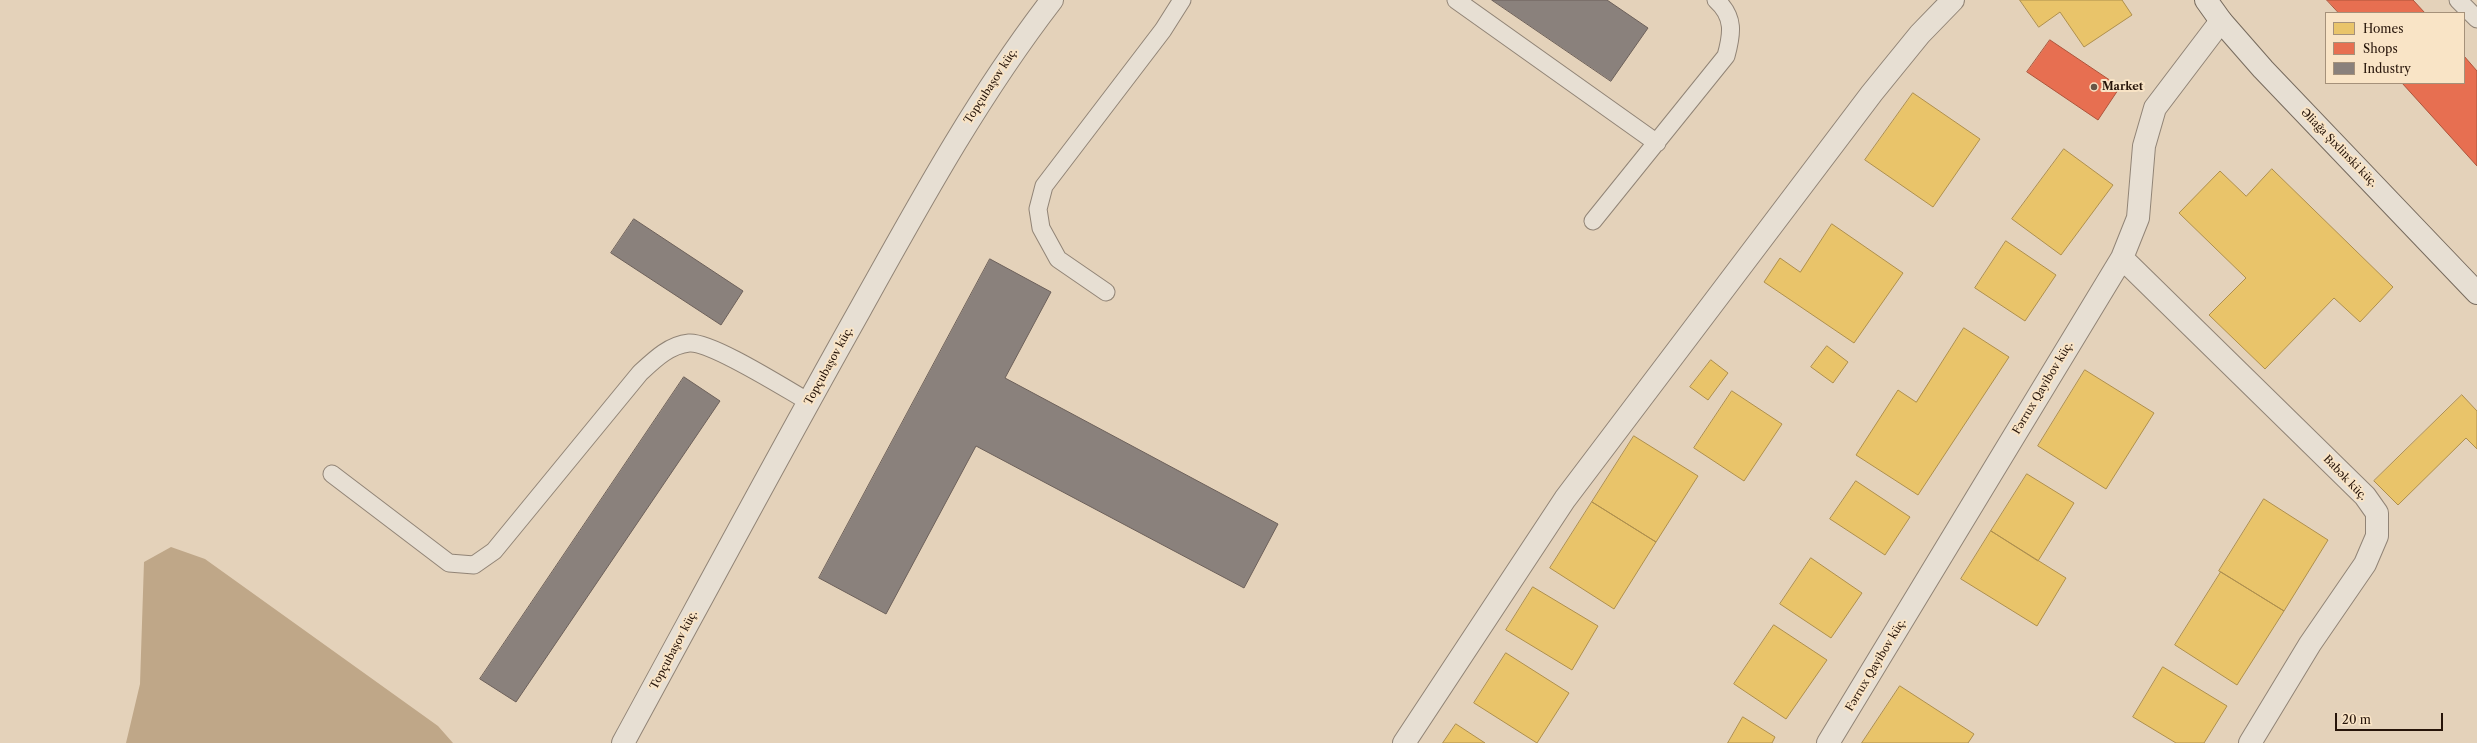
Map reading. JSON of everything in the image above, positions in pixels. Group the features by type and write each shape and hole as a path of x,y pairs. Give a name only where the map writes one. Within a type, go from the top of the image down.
{"street":[{"name":"Topçubaşov küç.","path":"623,743 809,402 943,162 1014,49 1052,0"},
{"path":"1404,743 1565,499 1872,93 1920,34 1953,0"},
{"name":"Əliağa Şıxlinski küç.","path":"2206,0 2221,21 2263,69 2476,289"},
{"name":"Fərrux Qayibov küç.","path":"1828,743 2122,258 2138,218 2144,146 2155,108 2221,21"},
{"name":"Babək küç.","path":"2122,258 2365,496 2377,513 2377,536 2365,564 2310,644 2250,743"}],"lane":[{"path":"1106,292 1058,259 1041,228 1038,209 1044,186 1163,30 1182,0"},
{"path":"1456,0 1657,143"},
{"path":"1593,221 1726,56 1733,32 1723,6 1716,0"},
{"path":"2458,0 2477,19"},
{"path":"332,474 448,563 474,565 494,551 640,373 662,353 689,343 711,348 809,402"}],"shaded area":[{"path":"171,547 205,559 438,726 453,743 126,743 140,684 144,562"}],"building: Homes":[{"path":"2020,0 2122,0 2132,15 2084,47 2060,12 2039,27"},
{"path":"1913,93 1980,139 1933,207 1865,160"},
{"path":"2064,149 2113,185 2061,255 2012,219"},
{"path":"2272,169 2393,287 2360,322 2334,298 2265,369 2209,315 2246,278 2179,213 2220,171 2246,196"},
{"path":"1832,224 1903,273 1854,343 1764,282 1780,258 1800,272"},
{"path":"2006,241 2056,275 2025,321 1975,288"},
{"path":"1964,328 2009,357 1918,495 1856,455 1898,390 1916,402"},
{"path":"1827,346 1848,362 1833,383 1811,367"},
{"path":"1711,360 1728,373 1708,400 1690,387"},
{"path":"2085,370 2154,413 2106,489 2038,446"},
{"path":"1732,391 1782,424 1744,481 1694,448"},
{"path":"2462,395 2477,411 2477,449 2466,438 2398,505 2374,481"},
{"path":"1634,436 1698,476 1656,542 1592,502"},
{"path":"2027,474 2074,503 2038,561 1991,531"},
{"path":"1856,481 1910,517 1885,555 1830,519"},
{"path":"2264,499 2328,540 2284,611 2219,571"},
{"path":"1592,502 1656,542 1614,609 1550,568"},
{"path":"1991,531 2066,578 2037,626 1961,579"},
{"path":"1811,558 1862,593 1831,638 1780,604"},
{"path":"2221,572 2284,611 2237,685 2175,645"},
{"path":"1533,587 1598,626 1572,670 1506,630"},
{"path":"1774,625 1827,660 1786,719 1734,684"},
{"path":"1506,653 1569,693 1537,743 1474,703"},
{"path":"2163,667 2227,706 2204,743 2176,743 2133,717"},
{"path":"1900,686 1974,734 1968,743 1862,743"},
{"path":"1743,717 1775,737 1772,743 1728,743"},
{"path":"1456,724 1485,743 1443,743"}],"building: Shops":[{"path":"2327,0 2413,0 2424,12 2338,12"},
{"path":"2050,40 2120,87 2098,120 2027,72"},
{"path":"2465,57 2477,71 2477,166 2403,84 2465,84"}],"building: Industry":[{"path":"1492,0 1607,0 1648,28 1611,81"},
{"path":"634,219 743,291 721,325 611,253"},
{"path":"990,259 1051,292 1005,378 1278,524 1244,588 976,446 886,614 819,578"},
{"path":"684,377 720,401 516,702 480,679"}],"place":[{"name":"Market","path":"2094,87"}]}
